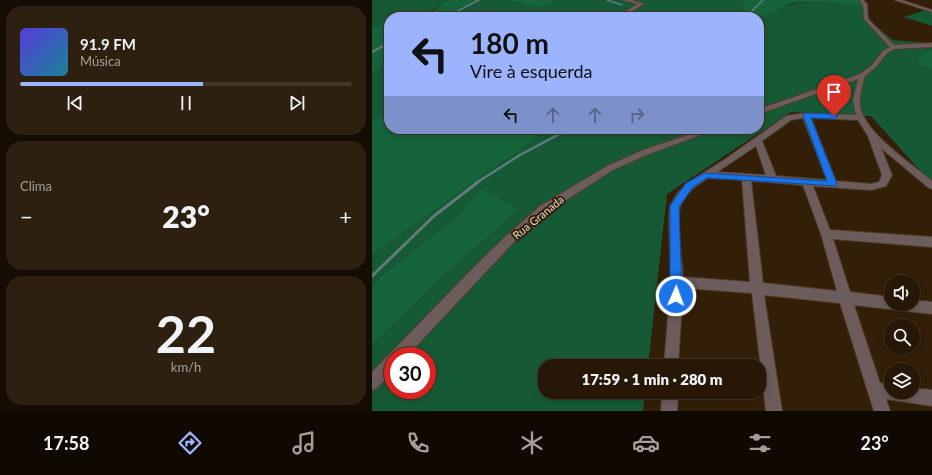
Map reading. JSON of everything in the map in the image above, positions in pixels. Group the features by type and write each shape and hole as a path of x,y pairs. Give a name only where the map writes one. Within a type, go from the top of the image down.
{"street":[{"path":"625,0 642,4 627,12"},
{"path":"861,0 865,4 866,19 893,47"},
{"path":"897,0 932,11"},
{"path":"764,110 862,75 874,66 885,52 893,47 932,45"},
{"path":"705,176 746,177 871,187 883,184 887,175 872,136 860,118 856,104 856,92 862,75"},
{"path":"672,359 677,282 674,219 675,206 690,185 758,140 784,120 794,116 806,115 860,118"},
{"path":"806,115 833,184"},
{"name":"Rua Granada","path":"406,347 484,265 544,209 610,168 646,152 698,134"},
{"path":"872,136 932,186"},
{"path":"758,140 772,179"},
{"path":"746,177 758,288 774,411"},
{"path":"807,182 826,234 882,411"},
{"path":"826,234 932,242"},
{"path":"677,282 758,288 884,302"},
{"path":"920,307 932,308"},
{"path":"372,383 384,370"},
{"path":"876,390 932,398"},
{"path":"669,411 670,399"}],"green space":[{"path":"372,0 447,0 441,3 441,6 426,12 384,12 384,23 372,27"},
{"path":"447,0 482,0 456,12 428,12 441,6 441,3"},
{"path":"482,0 504,0 541,8 557,0 744,0 743,12 456,12"},
{"path":"504,0 557,0 541,8"},
{"path":"744,0 861,0 866,7 803,2 787,5 764,15 764,12 741,12"},
{"path":"810,2 866,7 866,18 893,40 926,43 932,46 932,49 921,55 916,65 932,69 932,181 924,175 871,116 791,112 764,130 764,14 792,4"},
{"path":"925,10 932,12 932,26 904,17"},
{"path":"384,23 384,66 372,72 372,27"},
{"path":"932,49 932,69 916,65 921,55"},
{"path":"384,66 384,113 372,120 372,72"},
{"path":"384,113 384,134 541,134 372,255 372,120"},
{"path":"540,134 758,134 667,194 649,359 538,359 538,399 644,399 643,411 372,411 372,345 449,271 520,209 481,188 456,217 380,277 372,287 372,255"},
{"path":"481,188 520,209 449,271 372,345 372,287 380,277 456,217"}],"waterway":[{"path":"456,12 479,0"},
{"path":"607,0 622,5"},
{"path":"751,12 763,0"},
{"path":"372,52 384,46"},
{"path":"476,183 520,155 560,134"},
{"path":"372,276 434,216 478,182"}],"route":[{"path":"676,296 675,206 690,185 705,176 746,177 833,184 806,115 834,116"}]}
